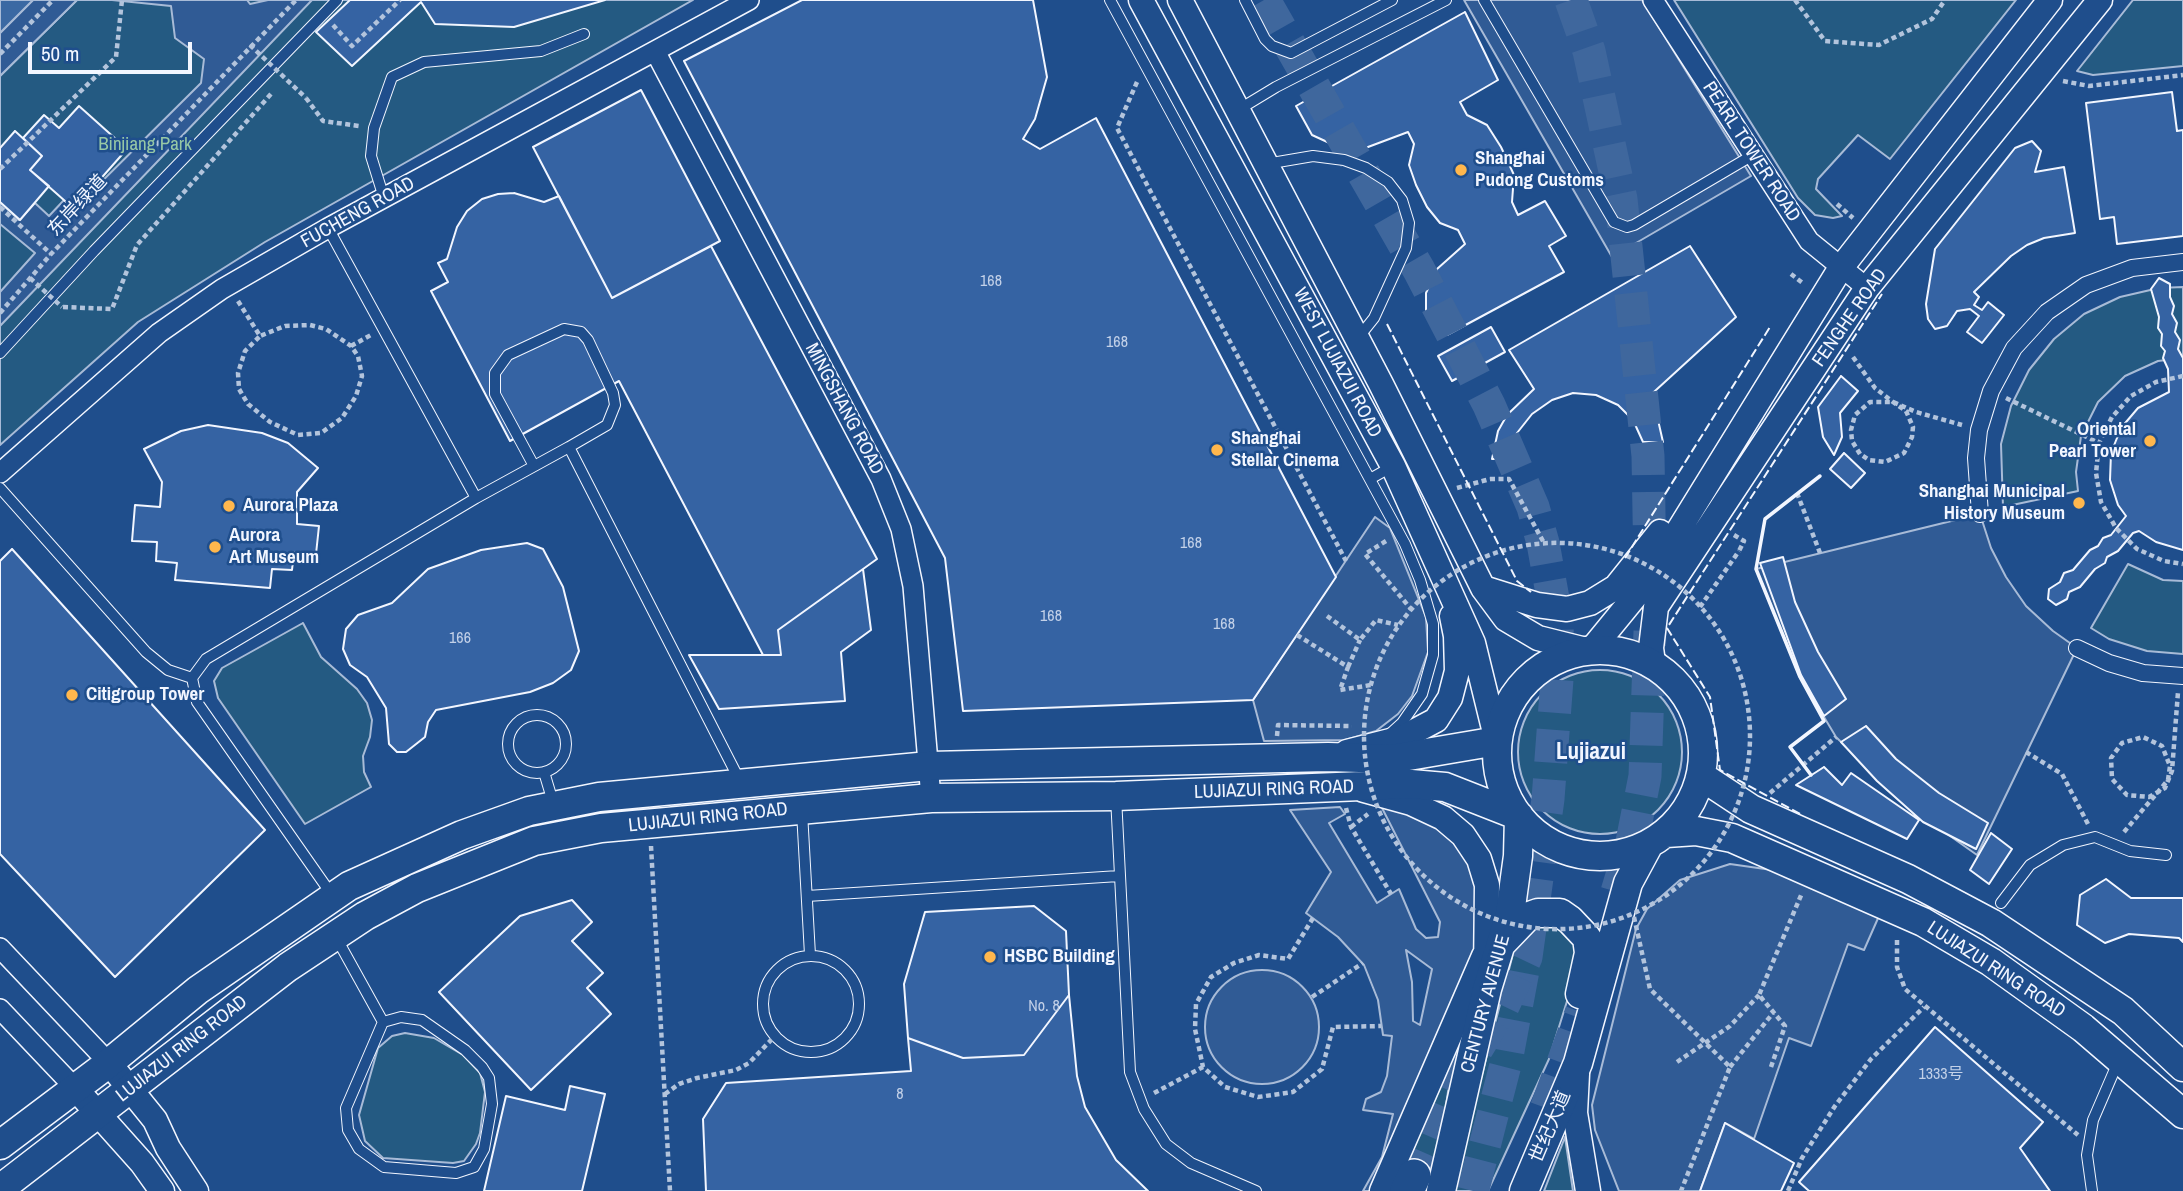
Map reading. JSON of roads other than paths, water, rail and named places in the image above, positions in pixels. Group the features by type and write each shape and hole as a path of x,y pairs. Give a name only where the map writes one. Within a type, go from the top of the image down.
{"main road":[{"path":"1581,1054 1628,883 1658,839 1688,808 1701,776 1703,743 1695,711 1678,684 1653,663 1624,651 1589,649 1555,659 1528,678 1508,704 1497,741 1498,768 1505,793 1518,816 1539,837 1574,852 1593,856 1622,854 1658,839"},
{"name":"LUJIAZUI RING ROAD","path":"0,1145 109,1063 198,990 334,897 406,858 462,835 555,806 599,797 740,781 929,766 1328,757 1391,759 1497,741"},
{"name":"LUJIAZUI RING ROAD","path":"1701,776 1751,809 1908,879 1991,923 2123,1011 2183,1067"},
{"name":"LUJIAZUI RING ROAD","path":"0,1189 100,1114 130,1086 288,967 335,935 417,888 534,841 649,824 931,798 1116,796 1411,784 1445,787 1518,816"},
{"name":"CENTURY AVENUE","path":"1421,1186 1487,989 1494,948 1518,856 1518,816"},
{"name":"LUJIAZUI RING ROAD","path":"1658,839 1696,831 1732,838 1923,922 1991,962 2083,1028 2183,1114"},
{"path":"1494,948 1527,917 1538,913 1560,914 1580,927 1587,938 1589,953 1575,1014 1581,1054"},
{"name":"世纪大道","path":"1524,1191 1581,1054"}],"street":[{"name":"FUCHENG ROAD","path":"0,473 159,333 228,285 748,0"},
{"name":"WEST LUJIAZUI ROAD","path":"1140,0 1393,466 1473,643 1497,741"},
{"name":"WEST LUJIAZUI ROAD","path":"1180,0 1437,493 1483,588 1506,619 1538,638 1589,649"},
{"name":"PEARL TOWER ROAD","path":"1653,0 1809,241 1840,269 1867,288"},
{"name":"FENGHE ROAD","path":"1589,649 1646,583 1840,269 2050,0"},
{"name":"FENGHE ROAD","path":"1653,663 1651,648 1656,607 1867,288 2101,0"},
{"name":"MINGSHANG ROAD","path":"655,51 881,479 901,529 914,586 931,798"},
{"path":"1980,514 1976,458 1979,430 1991,391 2014,348 2047,312 2087,285 2132,268 2183,262"},
{"path":"1483,588 1537,605 1567,609 1590,603 1616,587 1651,547 1692,483 1714,475"},
{"path":"1328,757 1370,735 1421,731 1436,720 1450,698 1457,671 1456,636 1441,571"},
{"path":"2077,648 2132,670 2181,677"},
{"path":"1345,787 1411,803 1443,818 1463,835 1479,859 1488,886 1494,948 1382,1191"},
{"path":"0,948 130,1086 155,1120 168,1148 196,1191"},
{"path":"0,1009 100,1114 162,1191"},
{"path":"1581,1054 1575,1113 1588,1191"}],"lane":[{"path":"0,353 94,251 337,0"},
{"path":"1110,0 1399,533 1420,580 1433,624 1433,655 1423,694 1402,723 1370,735"},
{"path":"1245,0 1265,39 1272,46 1291,52 1392,0"},
{"path":"1237,110 1276,87 1446,0"},
{"path":"1484,0 1614,222 1627,227 1634,225 1753,155"},
{"path":"384,198 370,156 374,128 392,77 424,62 541,51 584,34"},
{"path":"1266,164 1313,156 1344,160 1366,168 1388,182 1402,200 1409,223 1406,248 1374,318 1357,338"},
{"path":"328,228 476,498"},
{"path":"334,897 197,702 192,678 206,659 476,498 569,447 607,425 615,405 613,393 581,332 564,329 508,355 495,373 495,394 534,466"},
{"path":"569,447 740,781"},
{"path":"1370,479 1393,466"},
{"path":"0,488 146,652 168,670 192,678"},
{"path":"543,716 552,719 566,739 564,756 559,764 544,772 527,771 519,767 510,753 509,736 513,728 526,717 543,716"},
{"path":"544,772 555,806"},
{"path":"1116,796 1130,1072 1141,1100 1166,1144 1191,1163 1256,1191"},
{"path":"802,809 810,955"},
{"path":"2001,903 2030,865 2063,845 2095,837 2146,855 2166,855"},
{"path":"807,896 1119,876"},
{"path":"335,935 383,1022"},
{"path":"810,955 841,965 852,977 860,1008 856,1024 847,1037 834,1047 819,1052 803,1052 788,1046 775,1036 767,1023 764,992 781,966 810,955"},
{"path":"401,1017 422,1020 474,1058 489,1078 492,1104 484,1149 474,1167 466,1171 384,1167 365,1156 354,1140 345,1119 346,1108 383,1022 401,1017"},
{"path":"2092,1191 2089,1183 2089,1144 2093,1120 2119,1058"}],"tunnel":[{"path":"1264,0 1419,270 1489,405 1533,507 1543,543 1557,621 1558,666 1548,799 1526,957 1503,1006 1452,1089 1414,1176"},
{"path":"1571,0 1589,51 1621,199 1648,456 1650,570"},
{"path":"1617,892 1632,842 1645,776 1650,631"},
{"path":"1473,1191 1507,1059 1526,957"},
{"path":"1546,1108 1581,1012"}],"place":[{"name":"Shanghai Pudong Customs","path":"1461,170"},
{"name":"Oriental Pearl Tower","path":"2150,441"},
{"name":"Shanghai Stellar Cinema","path":"1217,450"},
{"name":"Shanghai Municipal History Museum","path":"2079,503"},
{"name":"Aurora Plaza","path":"229,506"},
{"name":"Aurora Art Museum","path":"215,547"},
{"name":"Citigroup Tower","path":"72,695"},
{"name":"HSBC Building","path":"990,957"}],"district":[{"name":"Lujiazui","path":"1591,753"}],"park label":[{"name":"Binjiang Park","path":"145,145"}]}
